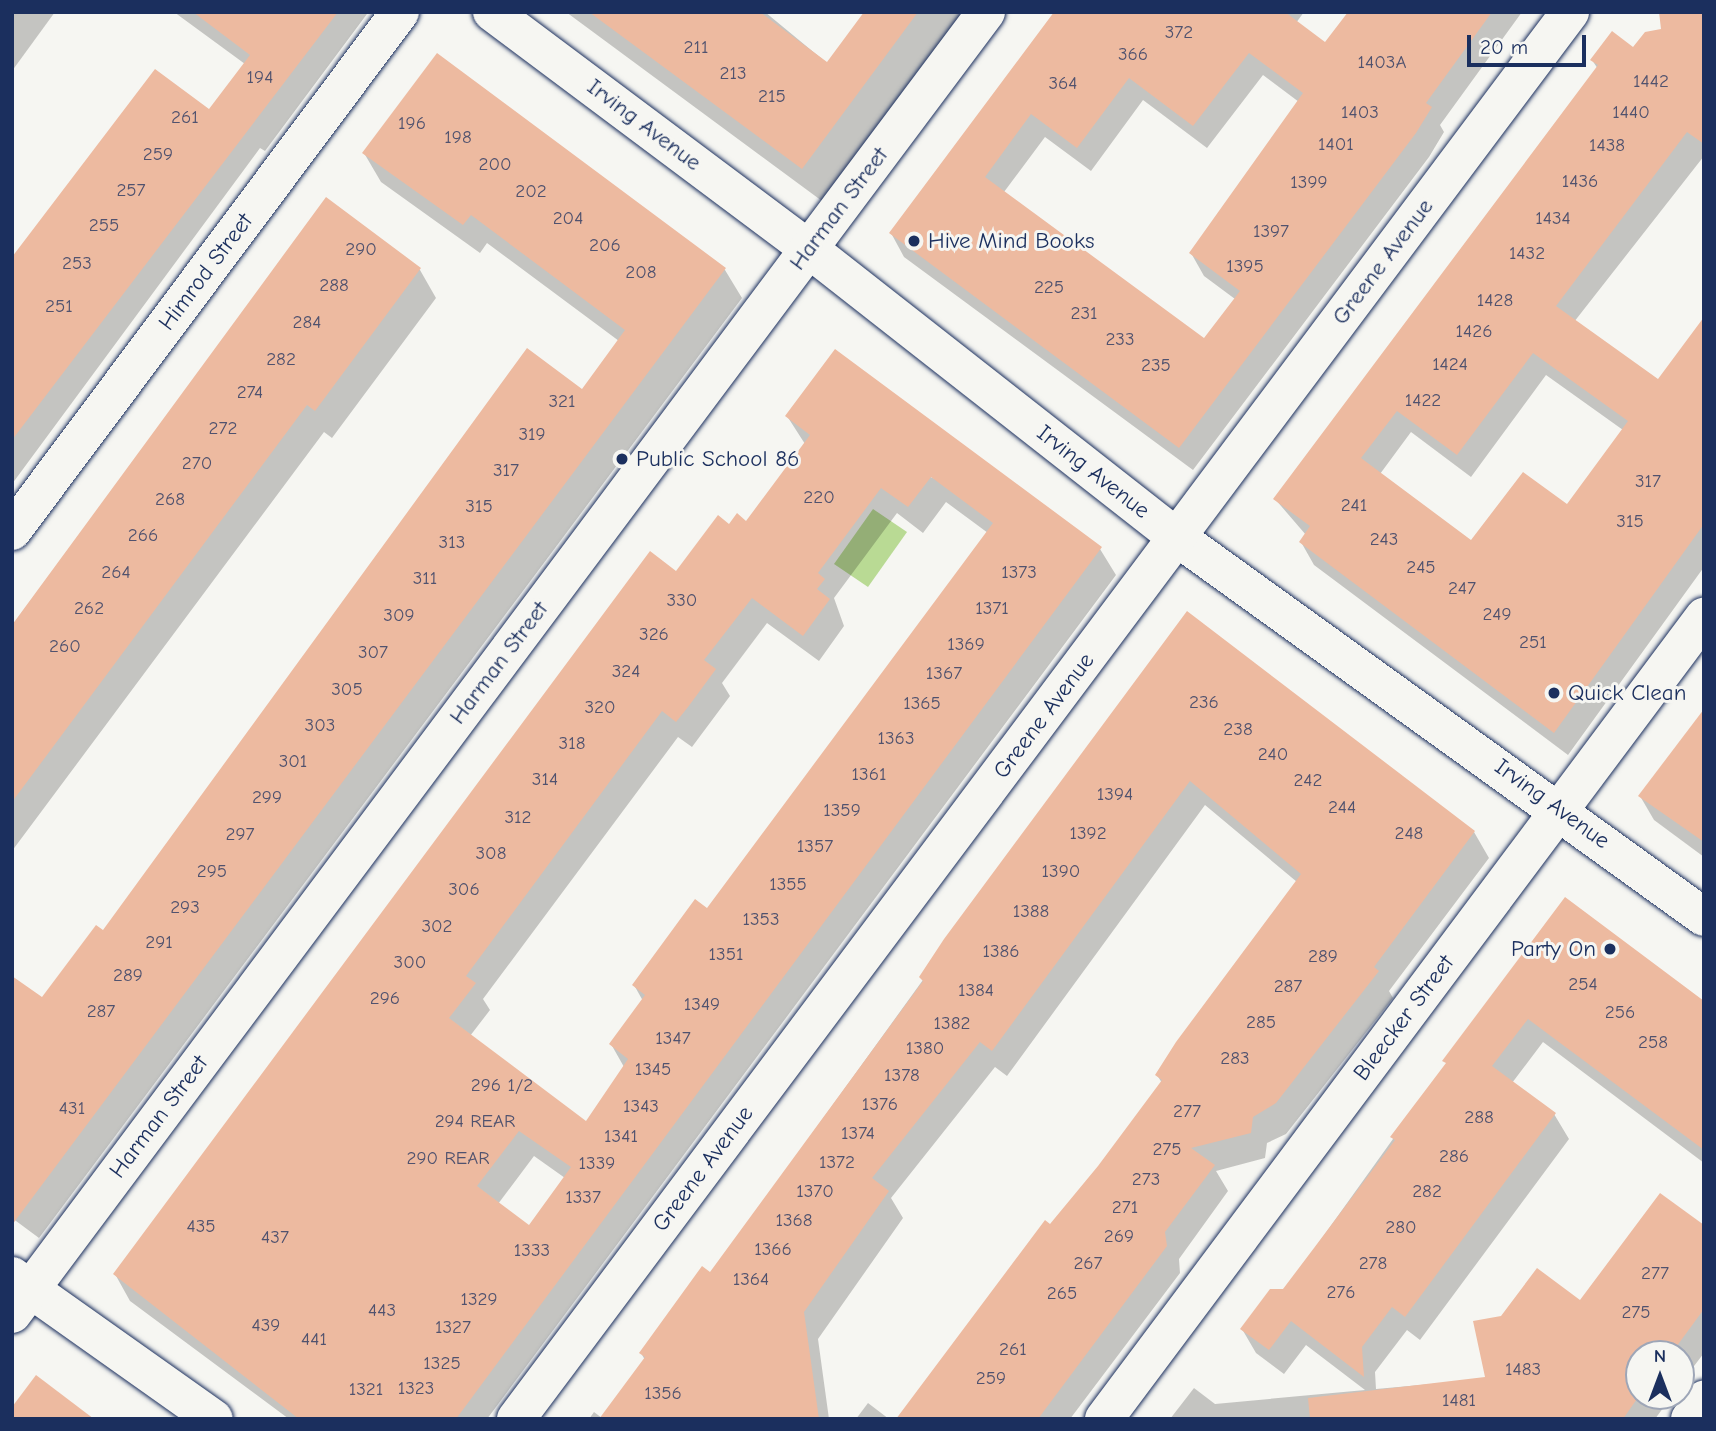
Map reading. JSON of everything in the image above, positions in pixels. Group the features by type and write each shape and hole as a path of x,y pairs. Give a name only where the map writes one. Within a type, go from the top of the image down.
{"street":[{"name":"Himrod Street","path":"12,531 400,12"},
{"name":"Irving Avenue","path":"492,12 809,249 1178,538 1560,809 1704,917"},
{"name":"Harman Street","path":"18,1294 986,12"},
{"name":"Greene Avenue","path":"516,1419 1570,12"},
{"name":"Bleecker Street","path":"1104,1419 1704,617"},
{"path":"18,1294 214,1419"},
{"path":"1690,1419 1704,1400"}],"green space":[{"path":"873,509 907,532 868,587 834,564"}],"building":[{"path":"193,12 338,12 12,440 12,257 155,69 209,109 250,55"},
{"path":"589,12 760,12 827,62 864,12 918,12 802,169"},
{"path":"1054,12 1285,12 1325,42 1348,12 1492,12 1426,103 1432,107 1416,133 1179,448 889,233","holes":["1249,53 1303,93 1189,253 1240,291 1204,338 985,177 1031,114 1077,148 1129,78 1193,126"]},
{"path":"1659,12 1704,12 1704,144 1687,132 1556,306 1658,379 1704,317 1704,524 1554,733 1299,542 1310,526 1273,499 1598,65 1590,60 1612,31 1633,47 1645,32 1661,29","holes":["1533,353 1628,421 1567,504 1523,472 1471,540 1361,458 1397,411 1457,455"]},
{"path":"437,53 726,268 12,1225 12,976 42,997 96,925 103,930 527,348 582,389 625,330 471,215 463,225 362,153"},
{"path":"326,197 421,268 315,411 307,405 12,802 12,625"},
{"path":"835,349 1102,547 456,1419 299,1419 113,1274 650,551 676,571 718,515 729,524 737,513 746,521 810,435 785,416","holes":["931,477 993,523 707,908 695,899 632,985 645,995 609,1044 628,1059 586,1121 449,1018 476,983 466,976 662,711 676,722 688,707 716,669 704,660 752,598 803,636 830,599 817,589 825,579 818,573 881,488 908,507","519,1131 571,1167 529,1225 477,1186"]},
{"path":"1187,611 1475,831 1374,967 1379,971 1276,1103 1253,1117 1251,1133 1191,1148 1215,1165 1165,1232 1167,1246 1038,1419 896,1419 1045,1220 1050,1224 1098,1166 1162,1080 1155,1075 1176,1042 1301,874 1190,781 992,1051 980,1042 872,1178 889,1191 804,1312 819,1419 599,1419 645,1357 639,1353 702,1266 710,1272 923,981 919,977 944,939"},
{"path":"1704,709 1704,842 1638,796"},
{"path":"1565,897 1704,1001 1704,1150 1528,1019 1492,1066 1556,1113 1405,1317 1392,1307 1362,1347 1364,1377 1291,1321 1269,1350 1240,1329 1270,1289 1283,1289 1314,1248 1395,1140 1390,1137 1446,1063 1442,1061"},
{"path":"1660,1193 1704,1225 1704,1309 1681,1340 1625,1340 1625,1410 1629,1410 1623,1419 1310,1419 1308,1398 1485,1377 1473,1321 1501,1316 1537,1268 1580,1300"},
{"path":"36,1375 94,1419 12,1419 12,1407"}],"place":[{"name":"Hive Mind Books","path":"914,241"},
{"name":"Public School 86","path":"622,459"},
{"name":"Quick Clean","path":"1554,693"},
{"name":"Party On","path":"1610,949"}]}
